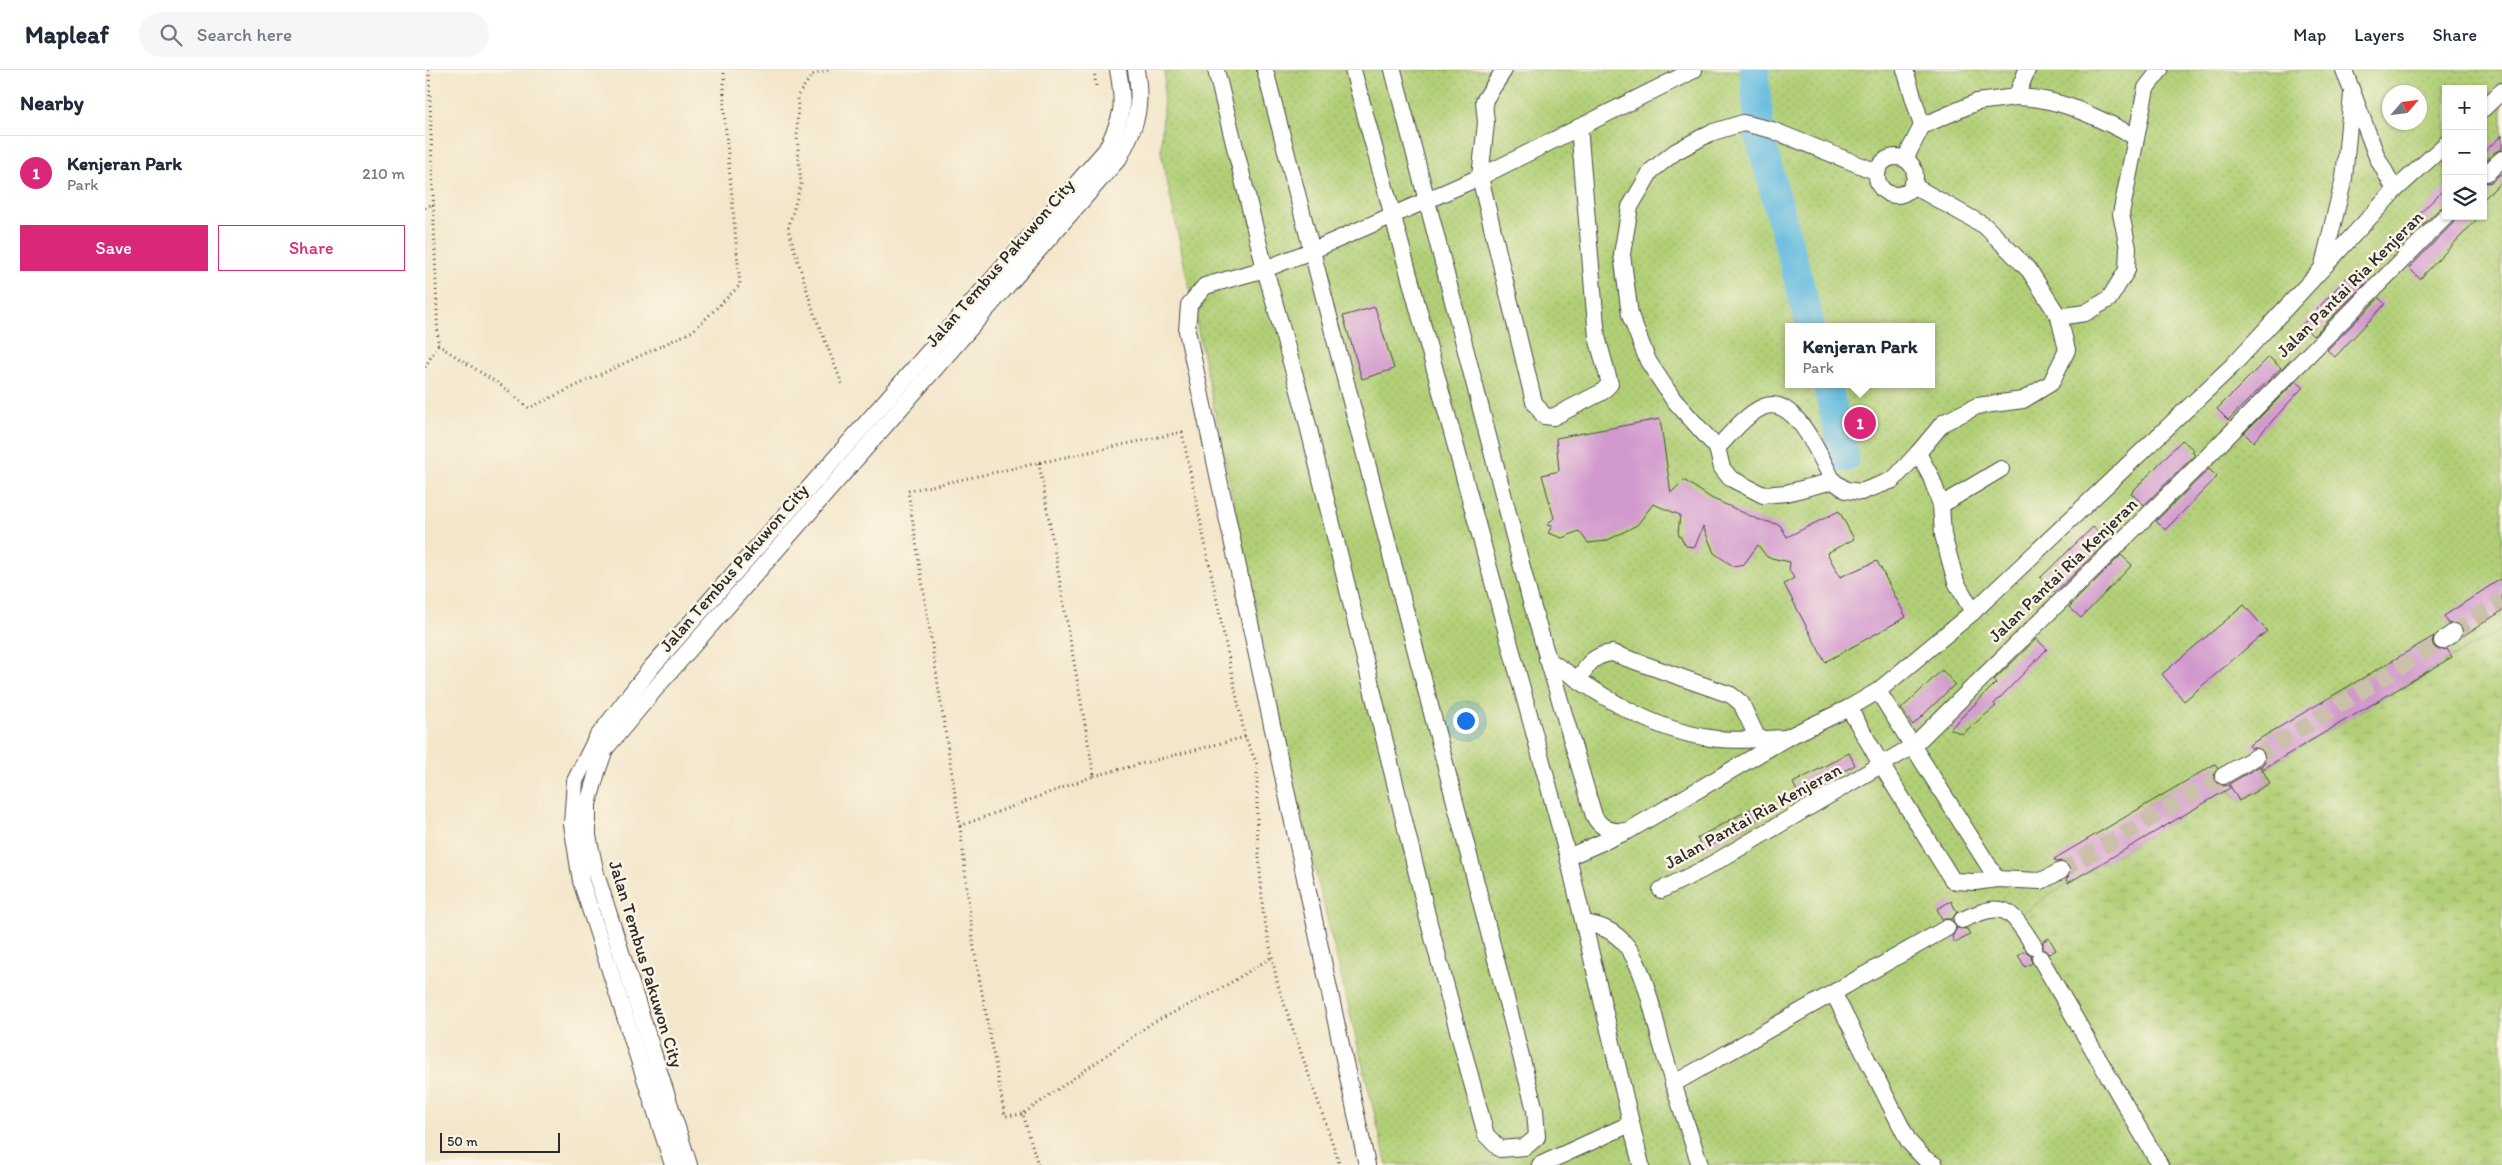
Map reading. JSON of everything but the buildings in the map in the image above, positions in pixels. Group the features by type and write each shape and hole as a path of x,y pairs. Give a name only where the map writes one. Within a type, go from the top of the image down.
{"street":[{"name":"Jalan Tembus Pakuwon City","path":"673,1165 581,881 572,824 575,781 596,740 650,669 1106,150 1118,126 1124,98 1118,70"},
{"name":"Jalan Tembus Pakuwon City","path":"689,1165 596,874 588,836 588,804 605,749 661,682 1119,158 1135,129 1140,92 1136,70"},
{"path":"1216,70 1265,269 1303,405 1429,923 1486,1135 1500,1149 1525,1147 1537,1137 1537,1123 1533,1101 1489,924 1265,70"},
{"path":"1353,70 1568,857 1641,1165"},
{"path":"1393,70 1530,598 1593,816 1598,824 1612,832 1628,831"},
{"path":"1504,70 1484,101 1485,123 1480,177 1534,402 1544,416 1553,417 1602,392 1610,384 1597,337 1579,127"},
{"path":"1367,1165 1187,331 1189,305 1205,286 1265,269 1311,251 1480,177 1694,70"},
{"path":"1905,70 1922,126"},
{"path":"2016,96 2027,70"},
{"path":"2059,317 2085,312 2109,299 2127,270 2128,248 2121,214 2145,88 2160,70"},
{"path":"2345,70 2352,94 2377,157 2395,190"},
{"path":"2487,105 2502,91"},
{"path":"2321,271 2344,178 2352,94"},
{"path":"1905,159 1922,126 1977,102 2016,96 2042,98 2080,110 2136,137"},
{"path":"1833,481 1786,493 1763,495 1730,478 1722,468 1717,448 1673,399 1648,361 1630,315 1622,254 1630,207 1651,170 1675,152 1710,133 1743,123 1772,130 1877,172"},
{"path":"1568,857 1628,831 1786,738 1849,708 1878,691 1973,612 2232,366 2395,190 2442,148"},
{"path":"1893,157 1905,159 1912,166 1915,175 1913,185 1906,192 1898,195 1889,194 1882,189 1877,181 1877,172 1883,162 1893,157"},
{"path":"2487,173 2502,159"},
{"path":"1717,448 1753,413 1764,406 1778,404 1791,412 1800,424 1833,481 1846,490 1861,492 1893,480 1943,423 1977,406 2023,400 2051,383 2067,350 2059,317 2029,270 1985,226 1913,185"},
{"name":"Jalan Pantai Ria Kenjeran","path":"1661,890 1702,870 1882,766 1913,746 2202,462 2442,220"},
{"path":"1918,453 1931,477 1941,505 1943,535 1956,582 1973,612"},
{"path":"1941,505 2001,469"},
{"path":"1578,680 1590,660 1601,654 1612,653 1731,695 1745,709 1758,739"},
{"path":"1547,658 1578,680 1659,726 1705,738 1786,738"},
{"path":"1878,691 1997,879"},
{"path":"1849,708 1882,766 1953,880 1975,882 1997,879 2041,881 2061,871"},
{"path":"2223,776 2256,757"},
{"path":"1673,1084 1955,924 1987,909 2000,909 2015,918 2037,952 2159,1165"},
{"path":"1584,923 1599,925 1613,931 1627,946 1640,971 1673,1084 1700,1165"},
{"path":"1834,994 1909,1142 1924,1158 1935,1165"},
{"path":"1540,1165 1630,1124"}],"path":[{"path":"425,366 437,344 429,70"},
{"path":"437,344 502,386 529,408 693,332 740,285 724,111 724,70"},
{"path":"828,70 812,75 798,95 797,136 801,184 787,228 814,313 843,386"},
{"path":"1094,70 1096,86"},
{"path":"425,208 434,202"},
{"path":"1272,957 1217,991 1152,1023 1023,1114 1005,1116 974,949 960,826 907,491 1182,432 1245,737 1257,764 1257,828 1263,912 1278,986 1340,1165"},
{"path":"1039,463 1093,776"},
{"path":"960,826 1093,776 1245,737"},
{"path":"1023,1114 1038,1165"}],"green space":[{"path":"1165,70 2502,70 2502,630 2452,657 2263,769 2270,783 2239,801 2229,788 2068,883 2016,918 2160,1165 1387,1165 1280,726 1161,152"},
{"path":"2502,630 2502,1165 2160,1165 2015,918 2068,883 2229,788 2239,801 2270,783 2263,769 2452,657"}],"waterway":[{"path":"1754,70 1760,138 1810,323"},
{"path":"1828,388 1845,458"}],"tunnel":[{"path":"2454,632 2502,600"},
{"path":"2256,757 2442,641"},
{"path":"2061,871 2223,776"}],"place":[{"name":"Kenjeran Park","path":"1860,423"}]}
